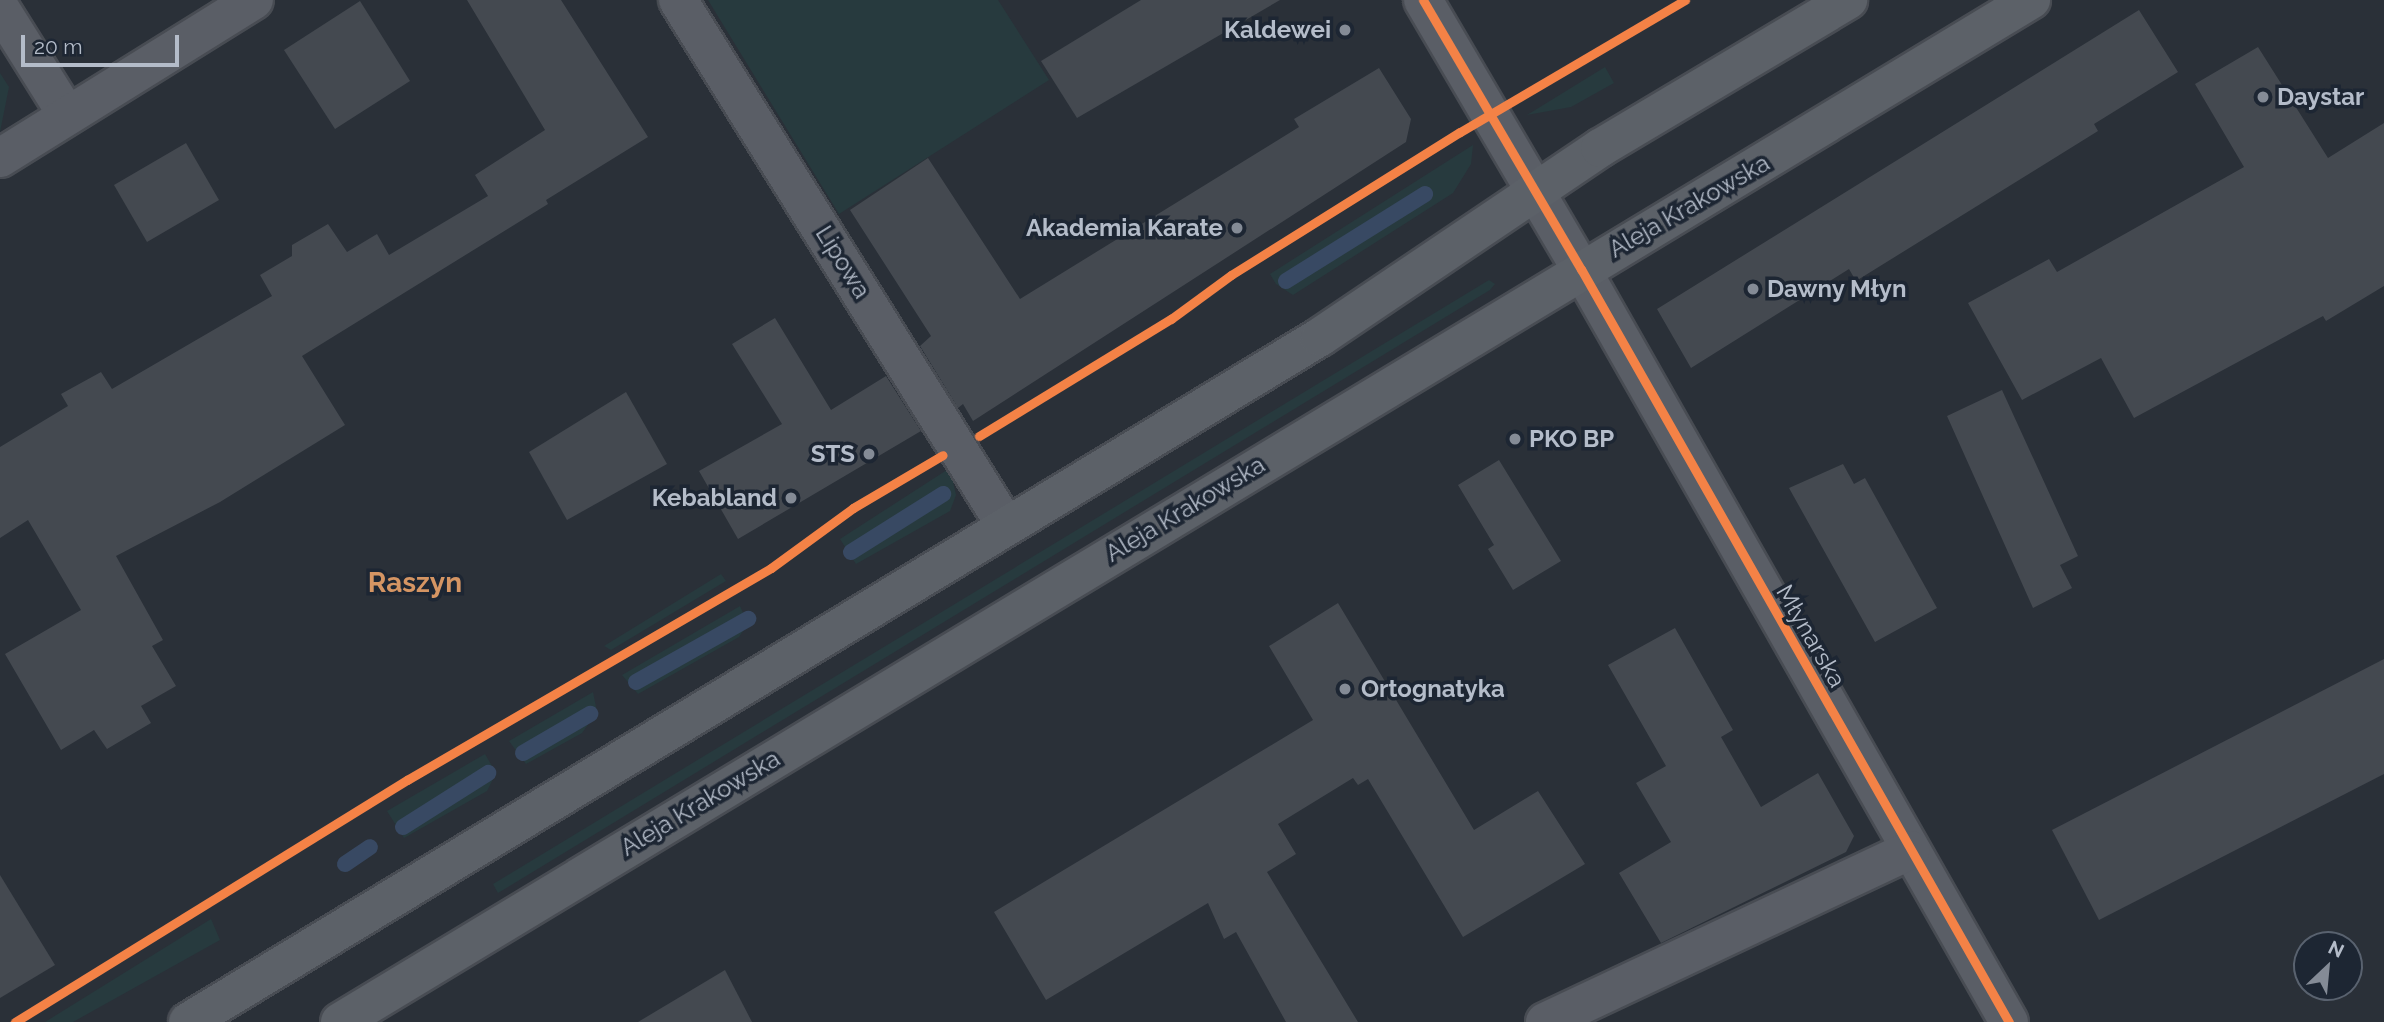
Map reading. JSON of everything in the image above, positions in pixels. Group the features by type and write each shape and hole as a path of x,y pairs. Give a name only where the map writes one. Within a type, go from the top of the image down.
{"main road":[{"path":"188,1022 647,748 1006,526 1320,337 1536,190 1848,0"},
{"name":"Aleja Krakowska","path":"340,1022 1581,269 2031,0"}],"street":[{"path":"0,158 254,0"},
{"name":"Lipowa","path":"678,0 1006,526"},
{"name":"Młynarska","path":"1423,0 1536,190 2009,1022"},
{"path":"0,8 67,116"},
{"path":"1545,1022 1911,850"}],"green space":[{"path":"708,0 998,0 1049,80 839,214"},
{"path":"1605,67 1614,83 1571,107 1527,115"},
{"path":"0,73 9,87 0,132"},
{"path":"1473,145 1471,164 1453,193 1293,295 1276,284 1270,274"},
{"path":"1489,280 1495,284 1490,290 498,893 493,884"},
{"path":"950,468 956,495 950,511 856,564 840,539"},
{"path":"721,574 726,581 611,650 604,646"},
{"path":"740,606 748,624 739,637 638,694 622,675"},
{"path":"593,692 597,712 582,733 526,764 509,741"},
{"path":"485,754 496,773 487,791 404,838 387,811"},
{"path":"211,919 220,940 73,1022 45,1022"}],"building":[{"path":"467,0 561,0 648,137 546,200 548,204 302,356 345,425 220,502 116,556 163,640 152,646 176,686 141,706 151,723 107,749 94,730 61,750 5,654 81,610 28,520 0,538 0,447 68,406 61,394 101,372 112,389 272,296 260,275 292,256 292,245 328,224 347,252 377,234 389,255 488,196 475,175 545,130"},
{"path":"1141,0 1280,0 1077,118 1041,61"},
{"path":"360,1 410,81 335,129 284,50"},
{"path":"2139,10 2178,72 2094,124 2098,131 1856,281 1849,269 1691,368 1657,309"},
{"path":"2258,47 2328,158 2384,123 2384,286 2326,321 2323,316 2134,418 2101,358 2022,400 1968,303 2049,259 2057,272 2244,167 2195,84"},
{"path":"1379,68 1411,119 1406,142 973,421 963,404 958,408 920,346 931,336 850,210 928,158 1020,299 1299,127 1294,119"},
{"path":"186,143 219,200 147,242 114,185"},
{"path":"775,318 831,410 886,376 921,431 738,539 699,471 782,424 732,344"},
{"path":"2002,390 2078,556 2060,565 2072,588 2033,608 1947,416"},
{"path":"626,392 667,464 567,520 529,452"},
{"path":"1499,460 1561,561 1513,590 1488,549 1494,545 1458,485"},
{"path":"1843,464 1854,484 1865,478 1937,608 1875,642 1789,488"},
{"path":"1338,603 1474,830 1538,791 1585,864 1463,937 1368,779 1358,785 1353,778 1278,824 1296,854 1267,872 1358,1022 1286,1022 1236,932 1224,939 1208,903 1046,1000 994,912 1313,720 1269,646"},
{"path":"1675,628 1733,730 1721,737 1761,807 1818,773 1854,836 1846,852 1661,943 1619,873 1671,842 1636,783 1666,766 1608,665"},
{"path":"2384,659 2384,774 2099,920 2052,830"},
{"path":"0,875 55,965 0,998"},
{"path":"725,970 752,1022 638,1022"}],"waterway":[{"path":"1286,281 1425,194"},
{"path":"851,552 943,494"},
{"path":"636,682 748,619"},
{"path":"523,753 590,714"},
{"path":"403,827 488,773"},
{"path":"345,864 370,847"}],"cycle path":[{"path":"1423,0 1581,269 2009,1022"},
{"path":"979,436 1171,319 1231,275 1460,132 1685,0"},
{"path":"15,1022 407,780 771,568 853,508 943,455"}],"place":[{"name":"Kaldewei","path":"1345,30"},
{"name":"Daystar","path":"2263,97"},
{"name":"Akademia Karate","path":"1237,228"},
{"name":"Dawny Młyn","path":"1753,289"},
{"name":"PKO BP","path":"1515,439"},
{"name":"STS","path":"869,454"},
{"name":"Kebabland","path":"791,498"},
{"name":"Ortognatyka","path":"1345,689"}],"district":[{"name":"Raszyn","path":"415,583"}]}
